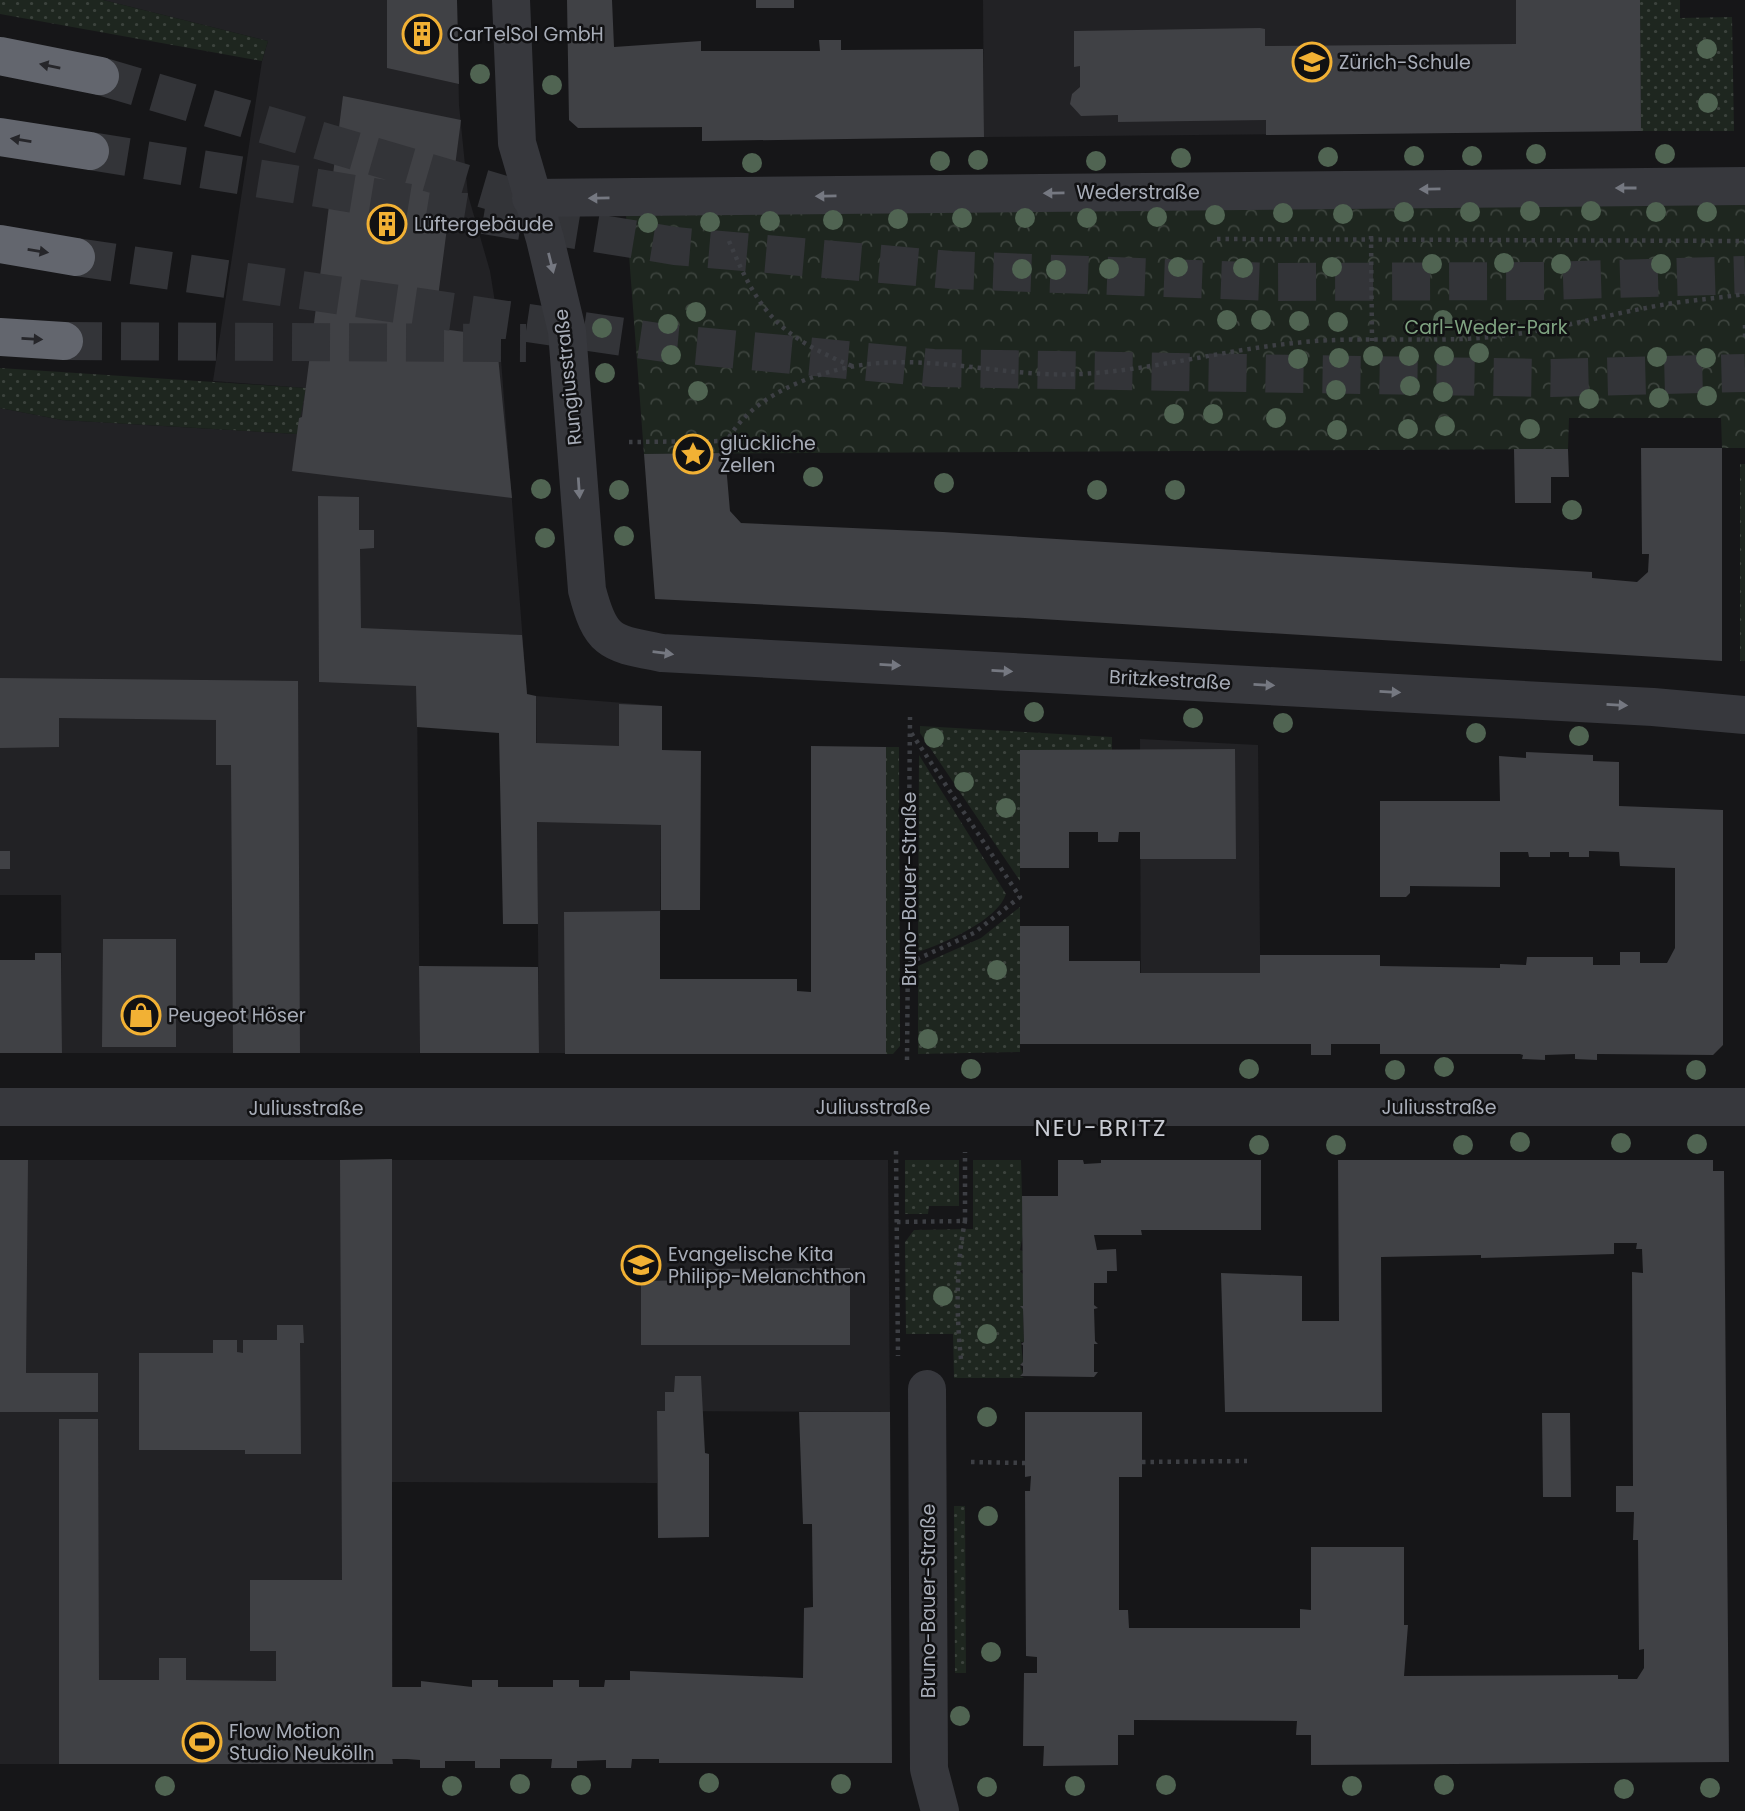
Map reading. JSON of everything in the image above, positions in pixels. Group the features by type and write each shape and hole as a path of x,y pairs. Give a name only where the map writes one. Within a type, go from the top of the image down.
{"highway":[{"path":"0,56 100,76"},
{"path":"0,137 90,151"},
{"path":"0,244 76,257"},
{"path":"0,337 64,341"}],"street":[{"name":"Rungiusstraße","path":"511,0 517,144 545,239 567,331 587,590 602,630"},
{"name":"Wederstraße","path":"531,198 1745,186"},
{"name":"Britzkestraße","path":"602,630 614,643 662,653 1666,708 1745,715"},
{"name":"Juliusstraße","path":"0,1108 1745,1107"},
{"name":"Bruno-Bauer-Straße","path":"927,1389 929,1769 940,1811"}],"path":[{"path":"727,236 745,281 774,321 813,350 853,367"},
{"path":"1371,239 1372,341"},
{"path":"629,442 727,441 737,422 757,405 810,378 853,367 898,361 935,361 1037,373 1080,374 1296,342 1440,342 1502,336 1565,328 1646,307 1745,295"},
{"path":"1745,325 1745,337"},
{"name":"Bruno-Bauer-Straße","path":"907,1060 909,717"},
{"path":"909,730 1020,897 974,933 909,962"},
{"path":"896,1150 898,1363"},
{"path":"962,1364 957,1327 959,1252 965,1221 965,1151"},
{"path":"897,1222 965,1221"},
{"path":"968,1459 973,1464 1024,1463"},
{"path":"1142,1462 1247,1461"}],"shaded area":[{"path":"103,0 457,0 459,105 468,195 490,271 498,321 527,694 417,687 420,1053 62,1053 61,895 0,895 0,408 62,420 296,434 305,388 213,381 262,61 268,41"},
{"name":"Zürich-Schule","path":"983,0 1640,0 1641,131 984,137"},
{"path":"536,696 662,706 659,1053 539,1053"},
{"path":"1140,739 1258,745 1261,1044 1141,1043"},
{"path":"0,1160 888,1160 890,1412 657,1411 657,1483 392,1482 393,1764 0,1764"}],"green space":[{"path":"0,0 103,0 268,41 262,61 0,14"},
{"path":"1640,0 1680,0 1680,18 1732,17 1734,131 1641,131"},
{"name":"Carl-Weder-Park","path":"1745,203 1745,448 1722,448 1721,418 1569,418 1568,449 644,454 626,215"},
{"path":"0,368 306,388 297,434 62,420 0,408"},
{"path":"1740,464 1745,464 1745,661 1740,661"},
{"path":"920,726 1112,737 1112,750 1020,750 1020,881 920,733"},
{"path":"886,747 899,747 900,1046 893,1054 886,1054"},
{"path":"919,755 1006,894 1001,904 981,922 955,937 918,952"},
{"path":"1020,907 1020,1052 918,1054 918,966 981,938"},
{"path":"905,1160 959,1160 959,1206 929,1206 928,1214 905,1214"},
{"path":"973,1160 1021,1160 1023,1235 1020,1250 1023,1251 1023,1270 1020,1271 1023,1274 1023,1306 1020,1306 1023,1309 1024,1342 1021,1342 1023,1362 1020,1365 1023,1373 1020,1376 1024,1378 954,1378 953,1334 906,1334 905,1242 914,1230 973,1229"},
{"path":"954,1506 965,1506 966,1673 955,1673"}],"building":[{"name":"CarTelSol GmbH","path":"387,0 457,0 459,84 387,68"},
{"path":"567,0 612,0 614,47 701,41 701,51 820,51 819,40 841,40 841,50 983,49 984,137 702,141 702,127 578,128 569,120"},
{"path":"756,0 794,0 794,8 756,8"},
{"name":"Zürich-Schule","path":"1516,0 1640,0 1641,131 1266,135 1266,120 1118,122 1118,115 1081,116 1070,104 1072,94 1080,87 1080,66 1074,67 1074,31 1260,28 1265,29 1265,46 1516,44"},
{"name":"Lüftergebäude","path":"343,96 461,120 434,328 496,336 512,498 292,471 299,418 302,417"},
{"path":"1641,448 1722,448 1722,661 1025,618 655,599 644,454 725,453 730,511 741,523 943,532 1592,572 1592,578 1637,582 1648,572 1649,554 1642,554"},
{"path":"1514,449 1568,449 1569,477 1551,477 1551,503 1515,503"},
{"path":"318,496 359,497 359,530 374,530 374,548 360,549 361,628 522,635 527,694 536,696 536,743 619,746 619,704 662,706 662,750 701,751 700,910 661,910 661,825 537,822 538,924 503,924 499,733 417,727 416,686 319,682"},
{"path":"0,678 298,681 300,1053 233,1053 231,765 216,765 216,720 59,718 59,747 0,748"},
{"path":"811,746 886,747 886,1054 565,1054 564,912 660,911 660,979 797,979 797,991 811,992"},
{"path":"1235,749 1236,859 1140,859 1140,832 1119,832 1118,842 1098,842 1098,832 1069,832 1069,868 1020,868 1020,750"},
{"path":"1526,752 1593,755 1593,761 1619,762 1619,806 1723,810 1723,1045 1713,1055 1597,1054 1597,1060 1575,1059 1575,1054 1545,1055 1545,1060 1522,1059 1523,1055 1520,1054 1380,1054 1380,1044 1331,1044 1331,1055 1311,1055 1311,1044 1020,1044 1020,926 1069,926 1069,961 1140,961 1140,973 1260,973 1260,955 1380,955 1380,966 1500,968 1500,964 1526,965 1527,957 1593,957 1593,965 1620,965 1620,952 1640,952 1640,963 1667,963 1675,948 1675,868 1620,866 1619,852 1589,851 1589,857 1569,857 1569,852 1550,852 1550,857 1529,857 1528,852 1500,852 1500,887 1410,886 1410,893 1406,897 1380,897 1380,801 1500,801 1499,756 1526,758"},
{"path":"0,851 10,851 10,869 0,869"},
{"path":"103,939 176,939 176,1047 102,1047"},
{"path":"35,953 61,953 62,1053 0,1053 0,960 35,960"},
{"path":"419,966 538,967 539,1053 420,1053"},
{"path":"392,1159 392,1687 421,1687 421,1681 472,1687 472,1680 498,1680 498,1687 553,1687 553,1680 579,1680 579,1687 604,1687 605,1680 630,1680 630,1671 803,1678 804,1608 813,1607 812,1524 803,1524 799,1412 890,1412 892,1763 659,1763 659,1759 632,1759 631,1768 606,1768 606,1760 577,1761 577,1768 551,1768 552,1759 500,1759 500,1768 475,1768 475,1761 445,1761 445,1768 420,1768 420,1760 407,1759 392,1759 393,1764 59,1764 59,1419 98,1419 99,1680 159,1680 159,1658 186,1658 186,1680 276,1681 276,1651 250,1651 250,1580 342,1580 340,1160"},
{"path":"0,1160 28,1160 26,1373 98,1373 98,1412 0,1412"},
{"path":"1058,1160 1083,1160 1084,1164 1101,1163 1101,1160 1261,1160 1261,1230 1141,1230 1142,1235 1094,1235 1097,1250 1116,1249 1117,1271 1107,1271 1107,1283 1094,1283 1094,1305 1098,1308 1094,1309 1095,1341 1098,1344 1094,1344 1094,1372 1098,1372 1094,1377 1020,1376 1023,1373 1023,1366 1020,1365 1023,1362 1021,1344 1024,1342 1023,1309 1020,1306 1023,1306 1022,1196 1058,1196"},
{"path":"1338,1160 1713,1160 1713,1171 1724,1171 1729,1762 1311,1765 1311,1735 1296,1735 1297,1721 1134,1720 1134,1735 1118,1735 1118,1765 1043,1766 1044,1746 1023,1746 1024,1673 1037,1673 1037,1657 1026,1656 1025,1491 1030,1491 1031,1476 1025,1477 1025,1412 1142,1412 1142,1477 1119,1477 1119,1610 1128,1610 1129,1628 1300,1628 1300,1609 1311,1610 1311,1547 1404,1547 1404,1625 1408,1625 1404,1676 1618,1675 1618,1679 1637,1679 1644,1668 1644,1649 1639,1650 1638,1540 1633,1540 1634,1512 1616,1512 1616,1486 1633,1486 1632,1272 1643,1273 1642,1249 1636,1249 1637,1243 1614,1243 1614,1254 1481,1258 1481,1255 1381,1257 1382,1412 1225,1412 1221,1273 1302,1276 1302,1321 1339,1321"},
{"path":"850,1268 850,1345 641,1345 641,1281 700,1280 700,1269"},
{"path":"277,1325 303,1325 304,1343 300,1343 301,1454 245,1454 245,1450 139,1450 139,1353 213,1353 213,1340 237,1340 237,1352 243,1353 243,1340 277,1340"},
{"path":"675,1376 701,1376 705,1453 709,1454 709,1537 658,1538 657,1411 665,1411 665,1392 674,1392"},
{"path":"1542,1413 1570,1413 1571,1497 1543,1497"}],"tunnel":[{"path":"100,76 522,200"},
{"path":"90,151 675,246 951,270 1274,282 1547,281 1745,275"},
{"path":"76,257 665,343 933,368 1551,378 1745,373"},
{"path":"64,341 526,343"}],"place":[{"name":"CarTelSol GmbH","path":"422,34"},
{"name":"Zürich-Schule","path":"1312,62"},
{"name":"Lüftergebäude","path":"387,224"},
{"name":"glückliche Zellen","path":"693,454"},
{"name":"Peugeot Höser","path":"141,1015"},
{"name":"Evangelische Kita Philipp-Melanchthon","path":"641,1265"},
{"name":"Flow Motion Studio Neukölln","path":"202,1742"}],"district":[{"name":"NEU-BRITZ","path":"1101,1128"}]}
